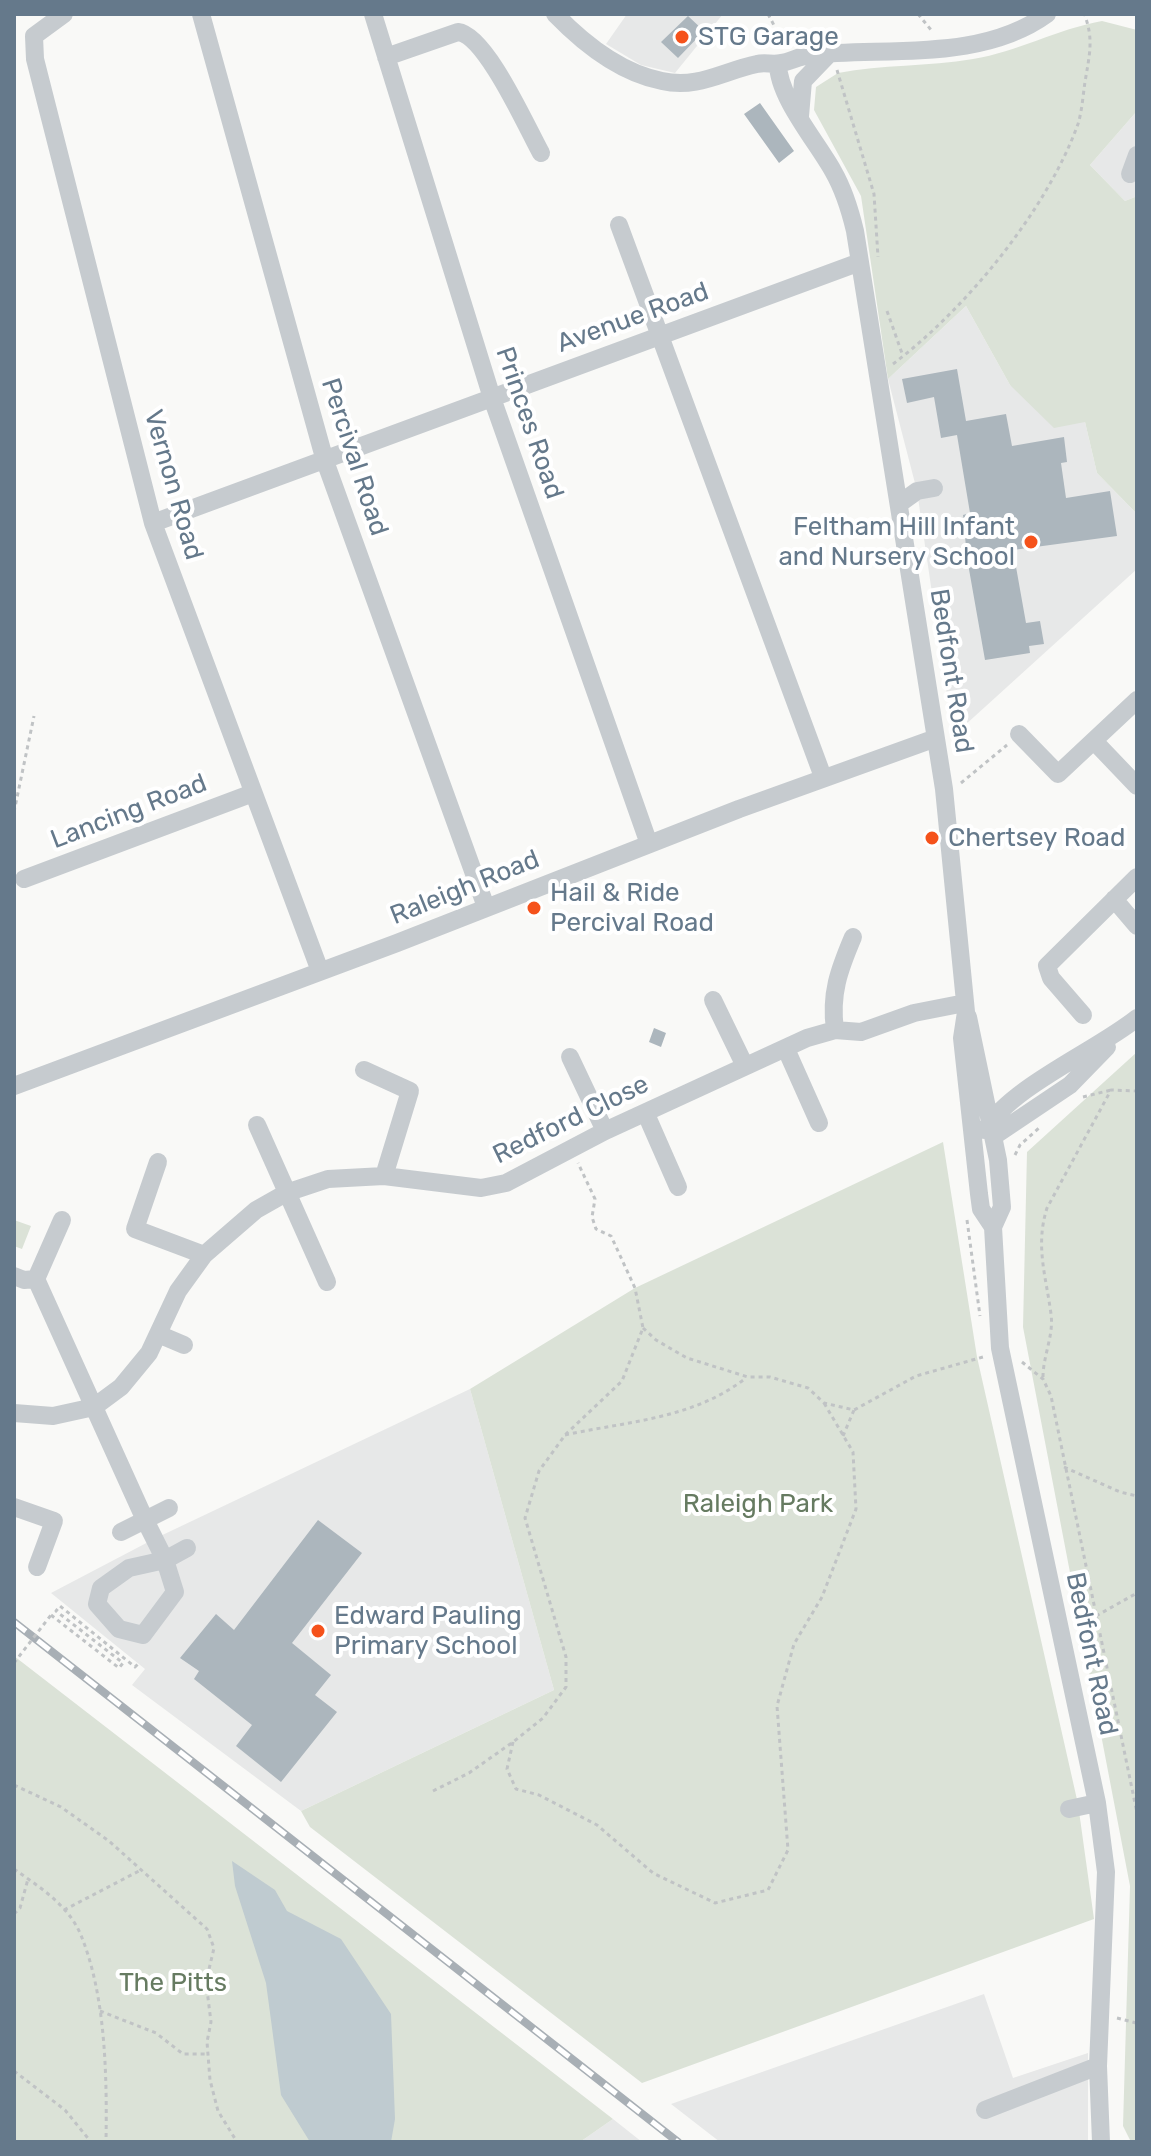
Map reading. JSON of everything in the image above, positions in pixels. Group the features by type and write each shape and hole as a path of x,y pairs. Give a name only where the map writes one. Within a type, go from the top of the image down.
{"street":[{"name":"Vernon Road","path":"64,14 34,36 35,59 153,523 320,971"},
{"name":"Percival Road","path":"201,14 325,461 486,907"},
{"name":"Princes Road","path":"373,14 492,398 649,844"},
{"path":"555,14 601,54 637,73 662,81 710,81 759,63 778,64 809,55 967,44 1002,36 1047,14"},
{"path":"386,57 458,32 466,33 481,47 541,153"},
{"path":"800,116 803,81 830,54"},
{"name":"Bedfont Road","path":"778,64 779,79 845,195 860,262 944,789 966,1008 974,1030 985,1127 1002,1207 993,1227 1000,1348 1097,1803 1106,1872 1098,2066 1101,2142"},
{"path":"1130,174 1137,155"},
{"path":"619,225 823,777"},
{"name":"Avenue Road","path":"153,523 860,262"},
{"path":"899,504 917,491 934,488"},
{"path":"1019,734 1058,774 1137,700"},
{"name":"Raleigh Road","path":"14,1086 823,777 936,738"},
{"path":"1094,741 1137,786"},
{"name":"Lancing Road","path":"24,879 253,793"},
{"path":"1083,1015 1051,978 1047,966 1137,877"},
{"path":"1114,899 1137,926"},
{"path":"835,1030 831,1003 834,983 853,937"},
{"path":"713,1000 744,1064"},
{"name":"Redford Close","path":"14,1413 53,1416 94,1407 136,1371 178,1291 204,1255 256,1210 286,1193 328,1179 384,1176 478,1194 506,1183 744,1064 835,1030 861,1032 914,1013 966,1008"},
{"path":"985,1127 1070,1085 1133,1022"},
{"path":"786,1049 819,1123"},
{"path":"570,1057 605,1131"},
{"path":"364,1070 410,1091 429,1095"},
{"path":"384,1176 410,1091"},
{"path":"646,1114 678,1187"},
{"path":"257,1125 327,1282"},
{"name":"Bedfont Road","path":"985,1127 976,1150 981,1209 993,1227"},
{"path":"158,1162 135,1229 204,1255"},
{"path":"62,1220 36,1279 165,1560 175,1592 143,1635 119,1629 97,1604 101,1588 129,1568 165,1560 187,1548"},
{"path":"14,1276 24,1280 36,1279"},
{"path":"158,1334 184,1345"},
{"path":"14,1507 54,1521 37,1567"},
{"path":"121,1532 169,1508"},
{"path":"1069,1809 1097,1803"},
{"path":"985,2110 1098,2066"}],"path":[{"path":"918,14 935,33"},
{"path":"877,376 950,312 1001,255 1039,204 1078,123 1093,37 1085,16"},
{"path":"830,54 874,194 879,267"},
{"path":"886,308 903,356"},
{"path":"14,812 34,716"},
{"path":"944,789 967,781 1019,734"},
{"path":"1075,1097 1078,1099 1111,1090 1137,1091"},
{"path":"1043,1379 1051,1324 1045,1296 1041,1228 1061,1180 1111,1090"},
{"path":"1015,1156 1020,1145 1049,1119"},
{"path":"433,1791 469,1773 513,1742 543,1718 566,1687 566,1657 525,1518 539,1471 565,1435 622,1381 643,1328 635,1288 611,1236 596,1229 592,1217 595,1199 571,1149"},
{"path":"513,1742 507,1769 516,1789 539,1795 597,1825 653,1873 715,1903 768,1890 788,1850 777,1706 794,1644 822,1597 856,1509 853,1452 824,1403 808,1388 770,1377 748,1377 687,1358 656,1340 643,1328"},
{"path":"843,1436 854,1410 916,1376 977,1357"},
{"path":"1015,1359 1043,1379 1051,1396 1137,1813"},
{"path":"565,1435 685,1412 722,1397 748,1377"},
{"path":"824,1403 854,1410"},
{"path":"1064,1467 1120,1492 1137,1496"},
{"path":"1096,1616 1137,1593"},
{"path":"14,1663 51,1615 119,1668 123,1663 56,1611 60,1606 135,1667 138,1664"},
{"path":"15,1785 61,1807 109,1841 207,1929 214,1948 206,1982 211,2022 208,2054 218,2111 237,2142"},
{"path":"14,1869 52,1895 80,1932 108,2063 106,2142"},
{"path":"63,1910 139,1871"},
{"path":"14,1914 20,1908 28,1879"},
{"path":"1137,1989 1137,2027"},
{"path":"98,2011 156,2033 183,2054 208,2054"},
{"path":"1137,2061 1137,2112"},
{"path":"14,2071 65,2110 91,2142"}],"shaded area":[{"path":"627,14 723,14 675,73 641,65 606,44"},
{"path":"1137,111 1137,200 1135,197 1125,201 1090,165"},
{"name":"Feltham Hill Infant and Nursery School","path":"966,306 1010,385 1085,422 1097,473 1137,514 1137,569 953,736 917,491 888,379"},
{"name":"Edward Pauling Primary School","path":"470,1389 554,1690 301,1811 132,1685 145,1669 51,1593 154,1539"},
{"path":"232,1861 275,1890 287,1911 341,1939 391,2014 395,2119 391,2142 310,2142 281,2095 266,1983 235,1886"},
{"path":"984,1994 1013,2078 1088,2053 1088,2142 720,2142 671,2104"},
{"path":"613,2119 642,2142 580,2142"}],"green space":[{"path":"1102,21 1137,30 1137,111 1090,165 1125,201 1135,197 1137,200 1137,514 1097,473 1085,422 1054,428 1010,385 966,306 888,379 861,196 814,110 816,87 838,73 973,59"},
{"path":"1137,1052 1137,2142 1131,2142 1123,2126 1130,1886 1023,1327 1027,1152"},
{"name":"Raleigh Park","path":"943,1142 977,1357 1078,1804 1094,1919 642,2083 310,1827 301,1811 554,1690 470,1389 635,1288"},
{"path":"14,1220 31,1226 22,1249 14,1246"},
{"name":"The Pitts","path":"14,1656 613,2119 580,2142 14,2142"}],"building":[{"name":"STG Garage","path":"688,16 704,31 678,58 661,42"},
{"path":"760,103 794,151 779,163 744,114"},
{"path":"957,369 966,421 1006,414 1012,446 1064,437 1067,462 1061,463 1066,498 1110,491 1117,536 1013,550 1026,623 1040,621 1044,644 1029,646 1030,653 985,660 967,558 963,515 970,513 957,435 941,438 934,397 907,403 902,379"},
{"path":"654,1028 666,1033 661,1047 649,1042"},
{"path":"318,1520 362,1553 292,1643 331,1675 315,1695 337,1712 281,1782 236,1746 252,1725 194,1679 199,1671 180,1658 216,1614 234,1630"}],"railway":[{"path":"14,1622 678,2142"}],"place":[{"name":"STG Garage","path":"682,37"},
{"name":"Feltham Hill Infant and Nursery School","path":"1031,542"},
{"name":"Chertsey Road","path":"932,838"},
{"name":"Hail & Ride Percival Road","path":"534,908"},
{"name":"Edward Pauling Primary School","path":"318,1631"}]}
